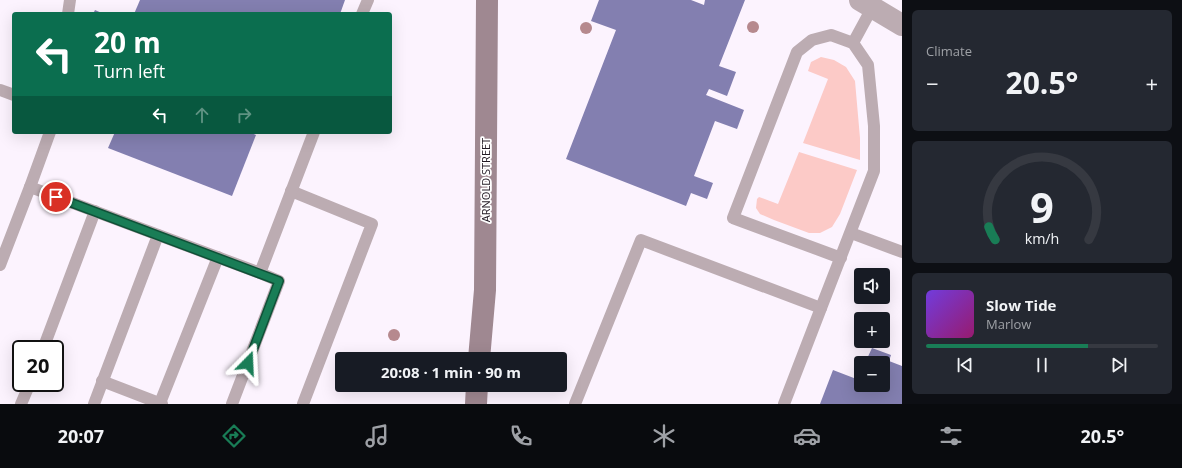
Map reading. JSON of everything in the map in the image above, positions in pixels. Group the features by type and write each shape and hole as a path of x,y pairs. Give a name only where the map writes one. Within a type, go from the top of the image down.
{"main road":[{"name":"ARNOLD STREET","path":"480,352 485,290 487,0"},
{"path":"476,404 477,392"}],"street":[{"path":"866,4 902,25"}],"lane":[{"path":"68,12 70,0"},
{"path":"363,12 368,0"},
{"path":"853,43 866,4"},
{"path":"784,404 822,308 851,232 874,171 874,126 868,65 853,43 831,35 812,40 797,52 733,218 841,258"},
{"path":"0,90 12,94"},
{"path":"0,265 49,134"},
{"path":"260,273 313,134"},
{"path":"30,187 279,281 232,404"},
{"path":"291,191 372,224 303,404"},
{"path":"46,340 95,212"},
{"path":"851,232 902,252"},
{"path":"94,404 158,235"},
{"path":"575,404 641,240 822,308"},
{"path":"102,381 161,404 218,257"},
{"path":"22,404 27,392"}],"shaded area":[{"path":"821,57 834,60 846,67 855,81 860,138 860,160 803,143 828,79 808,71 811,62"},
{"path":"799,152 857,170 840,214 832,227 820,233 809,233 774,220 760,214 756,208 757,199 759,197 778,204"}],"building":[{"path":"140,0 345,0 341,12 135,12"},
{"path":"599,0 691,0 704,5 705,0 745,0 719,66 736,72 727,96 709,89 706,95 744,110 737,129 715,121 694,176 713,183 707,199 691,193 686,206 566,159 616,30 591,21"},
{"path":"114,134 256,135 232,196 108,148"},
{"path":"872,348 891,355 890,358 890,356 868,356"},
{"path":"890,361 902,366 902,404 820,404 833,370 854,378 854,392 890,392"}],"route":[{"path":"56,197 279,281 248,363"}]}
